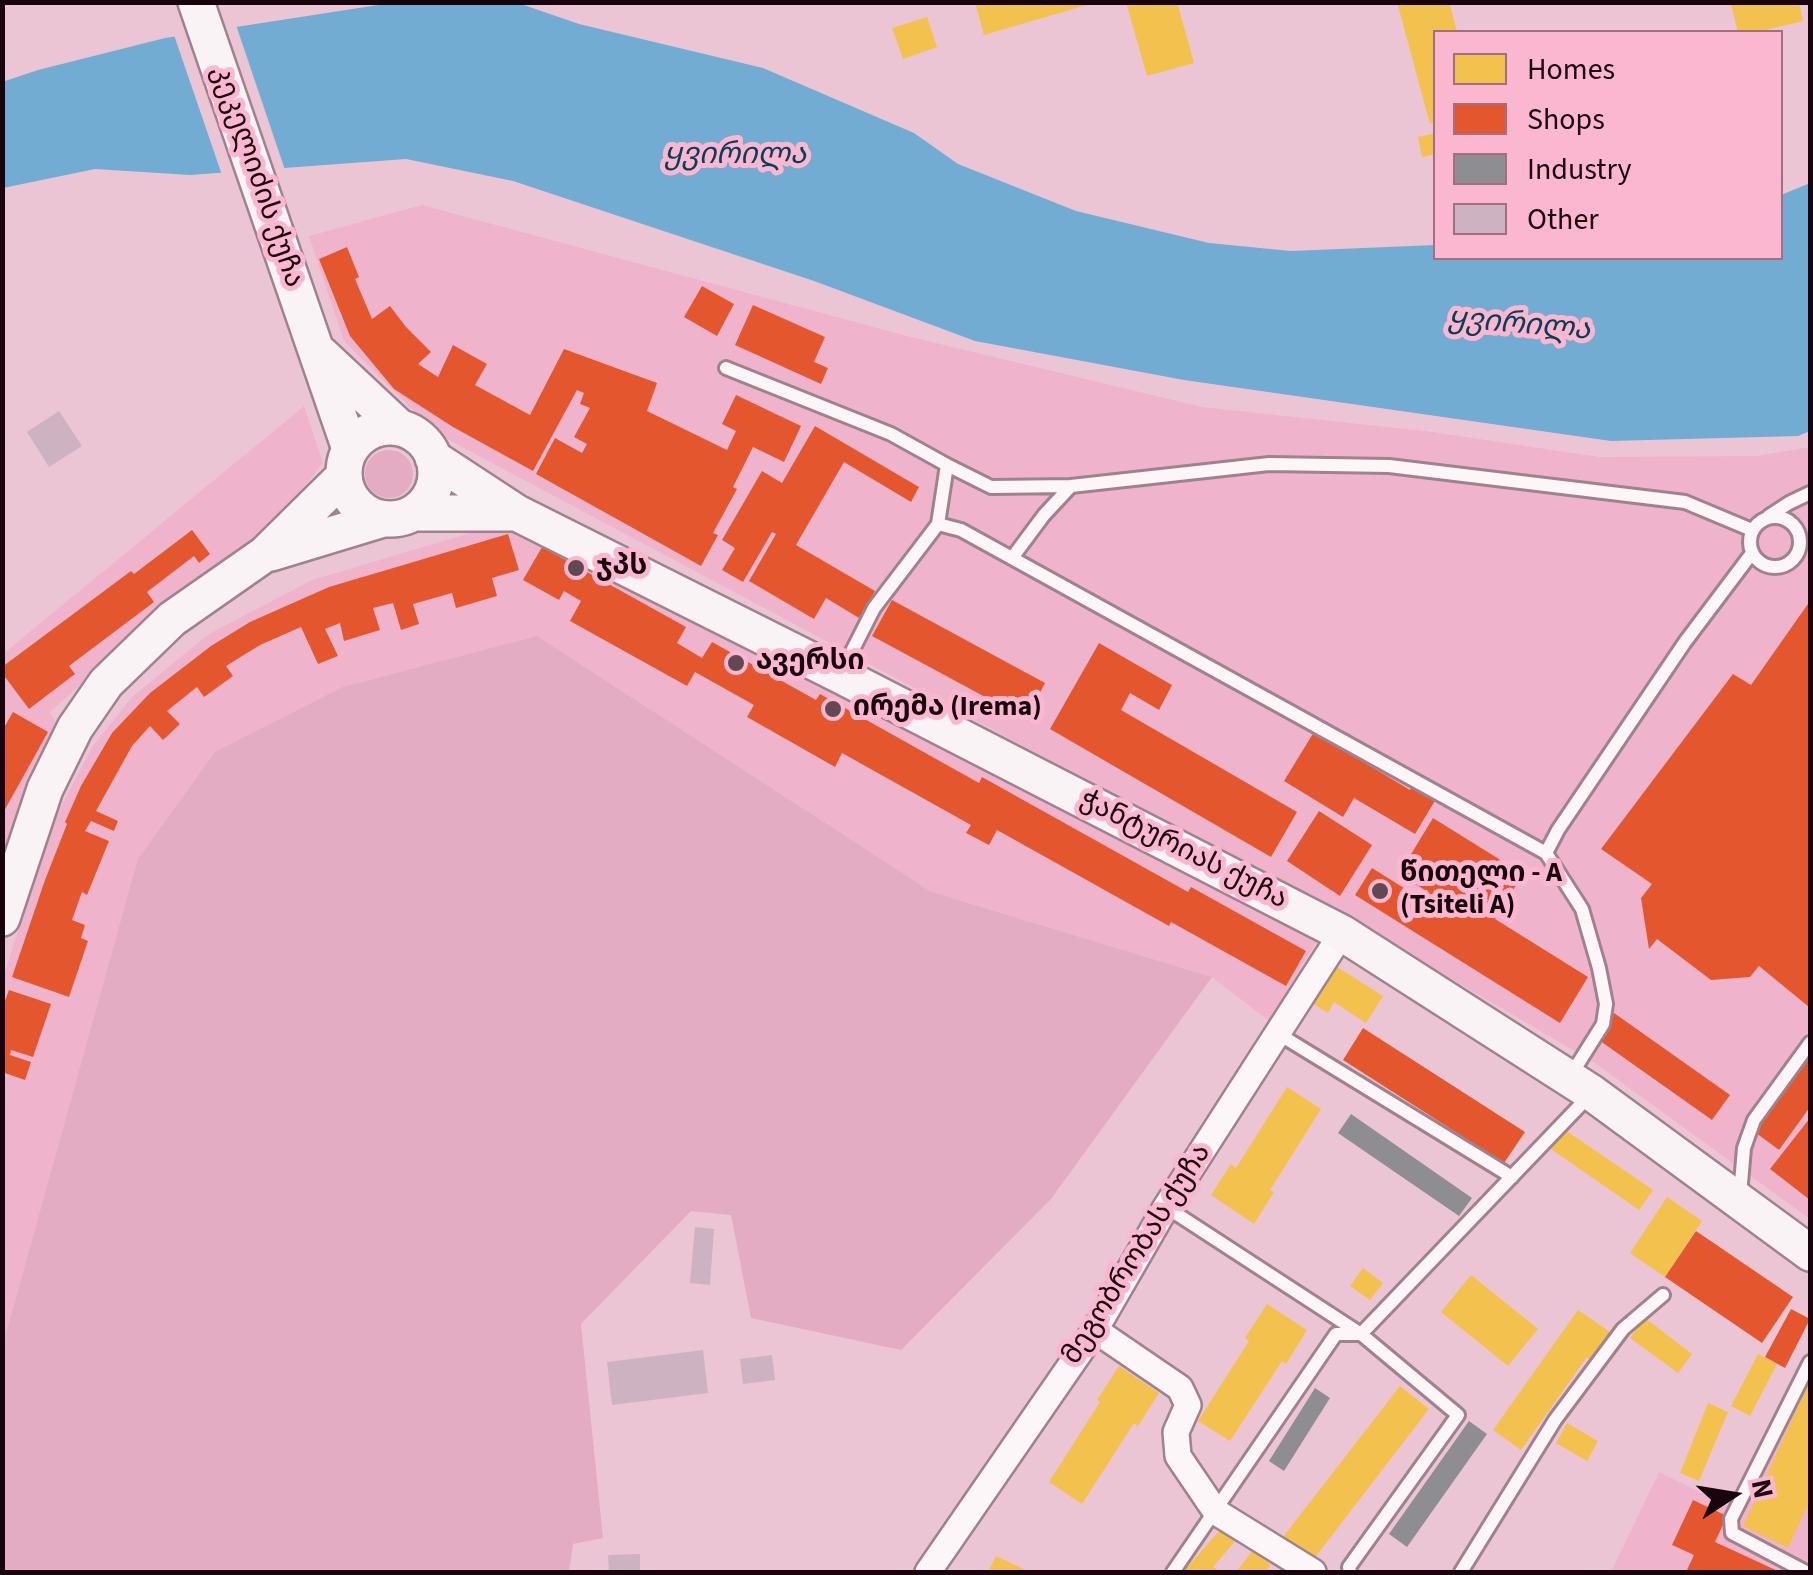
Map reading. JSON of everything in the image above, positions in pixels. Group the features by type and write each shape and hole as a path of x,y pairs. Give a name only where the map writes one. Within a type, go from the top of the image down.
{"street":[{"name":"კეკელიძის ქუჩა","path":"197,3 316,350 347,463"},
{"name":"კეკელიძის ქუჩა","path":"316,350 400,428"},
{"path":"2,918 45,789 76,728 106,683 172,620 266,554 347,463 357,440 377,428 400,428 420,439 433,458 435,482 424,504 399,516 367,514 353,502 345,486 347,463"},
{"name":"ჭანტურიას ქუჩა","path":"433,458 517,513 1342,933 1580,1086 1810,1253"},
{"name":"ჭანტურიას ქუჩა","path":"266,554 399,516 517,513"},
{"name":"მეგობრობას ქუჩა","path":"928,1572 1095,1330 1166,1207 1342,933"},
{"path":"1095,1330 1180,1388 1188,1405 1176,1432 1178,1456 1216,1512 1312,1572"}],"lane":[{"path":"726,368 891,434 992,488 1070,486 1268,464 1389,466 1685,502 1752,530"},
{"path":"840,675 874,608 938,524 947,465"},
{"path":"1012,558 1070,486"},
{"path":"1765,518 1779,517 1792,524 1805,540 1792,560 1778,566 1764,564 1752,554 1752,530 1765,518 1789,502 1810,493"},
{"path":"938,524 961,530 1546,853 1582,909 1599,968 1606,1004 1603,1024 1580,1086 1512,1177 1361,1334 1336,1334 1172,1572"},
{"path":"1546,853 1685,642 1752,554"},
{"path":"1276,1033 1512,1177"},
{"path":"1739,1201 1744,1148 1754,1120 1810,1043"},
{"path":"1166,1207 1361,1334 1458,1415 1349,1567 1350,1572"},
{"path":"1461,1572 1555,1420 1623,1329 1663,1295"},
{"path":"1806,1572 1732,1533 1731,1519 1810,1362"}],"shaded area":[{"path":"422,205 907,336 1202,407 1425,431 1600,457 1757,456 1810,447 1810,1219 1592,1061 1353,922 436,433 344,341 309,236"},
{"path":"304,406 323,463 266,536 165,609 50,712 60,730 3,864 3,654"},
{"path":"389,450 406,457 413,474 406,491 389,498 372,491 365,474 372,457"},
{"path":"513,525 1317,941 1269,1021 1212,977 932,892 537,636 3,1345 3,978 53,822 92,747 133,696 209,634 312,580 487,528"},
{"path":"537,636 932,892 1212,977 1051,1199 901,1350 751,1318 731,1215 691,1211 581,1324 603,1538 573,1544 569,1572 3,1572 3,1345 138,859 215,752 343,687"},
{"path":"1810,1347 1810,1572 1611,1572 1659,1472 1728,1506"}],"water":[{"name":"ყვირილა","path":"391,3 518,3 579,24 763,68 914,133 958,164 1076,211 1209,243 1291,251 1433,245 1433,260 1783,260 1783,194 1810,183 1810,431 1798,436 1611,441 1184,380 975,341 814,281 513,181 406,159 190,175 95,169 3,188 2,82 165,38"}],"pier":[{"path":"235,22 286,173 223,178 173,32"}],"building: Homes":[{"path":"975,2 1090,2 1090,4 984,35"},
{"path":"1126,2 1177,2 1194,63 1147,76"},
{"path":"1397,2 1449,2 1456,30 1433,30 1430,124"},
{"path":"1799,2 1803,21 1765,30 1737,30 1731,5"},
{"path":"927,17 937,47 903,59 892,28"},
{"path":"1433,134 1433,155 1422,157 1418,137"},
{"path":"1334,965 1383,996 1366,1023 1334,1002 1328,1013 1310,1002"},
{"path":"1287,1087 1321,1109 1270,1190 1274,1192 1254,1224 1211,1195 1231,1164 1236,1168"},
{"path":"1565,1130 1653,1190 1639,1210 1551,1149"},
{"path":"1667,1197 1702,1221 1665,1277 1630,1253"},
{"path":"1363,1268 1383,1283 1370,1300 1350,1286"},
{"path":"1471,1275 1538,1329 1508,1366 1441,1312"},
{"path":"1267,1304 1307,1330 1230,1441 1198,1421 1249,1341 1245,1338"},
{"path":"1578,1310 1610,1332 1590,1360 1587,1357 1521,1450 1493,1430"},
{"path":"1645,1318 1692,1354 1678,1373 1630,1338"},
{"path":"1758,1354 1777,1364 1750,1416 1731,1406"},
{"path":"1119,1366 1159,1393 1138,1426 1134,1423 1082,1504 1049,1482"},
{"path":"1810,1381 1810,1500 1788,1548 1743,1526"},
{"path":"1400,1386 1429,1409 1313,1560 1283,1537"},
{"path":"1708,1403 1728,1412 1699,1481 1680,1473"},
{"path":"1567,1423 1598,1441 1587,1461 1556,1443"},
{"path":"1221,1529 1235,1541 1213,1567 1220,1572 1183,1572"},
{"path":"1253,1550 1271,1565 1265,1572 1236,1572"},
{"path":"996,1556 1030,1572 988,1572"}],"building: Shops":[{"path":"347,247 372,319 390,306 431,352 418,364 438,377 453,345 487,364 475,385 530,415 564,349 657,383 647,411 727,450 736,431 722,424 736,395 801,426 784,462 753,447 733,487 737,489 713,533 718,535 701,566 536,474 555,438 582,453 587,444 574,437 590,408 580,404 584,393 577,390 533,471 394,389 350,336 319,259"},
{"path":"702,286 734,304 717,336 684,317"},
{"path":"753,305 825,337 814,362 828,368 821,384 735,345"},
{"path":"815,426 919,487 911,502 844,462 796,545 875,591 859,618 826,598 814,619 749,581 776,534 772,532 743,582 722,570 735,548 722,540 762,471 782,483"},
{"path":"192,530 210,554 199,563 194,556 147,592 154,602 69,666 75,674 29,709 2,673 2,667"},
{"path":"508,534 519,570 492,578 497,596 456,608 452,593 413,604 419,624 401,630 393,603 373,608 380,630 344,641 340,623 325,629 338,656 318,664 301,627 226,666 233,676 204,697 197,687 167,711 180,724 163,740 150,726 132,746 96,811 118,821 114,831 91,821 85,831 109,841 72,920 85,925 81,938 88,941 69,997 12,977 81,786 112,733 150,693 211,646 250,622 329,587"},
{"path":"542,547 686,627 677,643 702,658 712,642 816,700 820,694 979,783 982,777 1188,892 1191,887 1306,951 1286,986 997,830 989,845 966,833 971,825 842,753 835,767 747,717 754,705 695,672 687,686 570,621 581,601 564,591 559,600 523,580"},
{"path":"892,600 1045,683 1026,719 872,636"},
{"path":"1810,601 1809,1007 1759,966 1750,977 1711,980 1657,939 1649,949 1641,898 1652,884 1601,849 1733,674 1751,685"},
{"path":"1099,643 1172,685 1159,710 1130,693 1121,710 1297,812 1271,857 1050,729"},
{"path":"13,712 48,732 3,813 2,731"},
{"path":"1314,732 1410,790 1412,785 1436,799 1415,834 1354,798 1343,817 1284,781"},
{"path":"1319,811 1372,845 1340,896 1287,861"},
{"path":"1433,818 1523,874 1495,919 1588,977 1560,1023 1355,895 1372,868 1423,900 1428,892 1399,874"},
{"path":"9,990 51,1004 33,1057 11,1050 10,1055 31,1062 25,1080 2,1072 2,1009"},
{"path":"1614,1013 1730,1095 1712,1120 1596,1038"},
{"path":"1363,1028 1525,1132 1504,1163 1343,1060"},
{"path":"1810,1051 1810,1107 1779,1150 1752,1130"},
{"path":"1810,1118 1810,1200 1770,1169"},
{"path":"1696,1231 1793,1297 1762,1343 1665,1277"},
{"path":"1791,1309 1810,1319 1785,1368 1765,1357"},
{"path":"1693,1500 1727,1516 1715,1542 1780,1572 1686,1572 1694,1555 1672,1545"}],"building: Industry":[{"path":"1351,1114 1472,1198 1459,1216 1338,1133"},
{"path":"1315,1388 1330,1398 1284,1471 1269,1461"},
{"path":"1469,1421 1487,1434 1407,1547 1389,1534"}],"building: Other":[{"path":"59,411 82,446 49,467 27,432"},
{"path":"695,1227 714,1229 710,1285 690,1283"},
{"path":"703,1350 708,1393 612,1405 607,1362"},
{"path":"772,1355 775,1380 743,1384 740,1359"},
{"path":"640,1554 640,1572 609,1572 608,1555"}],"place":[{"name":"ჯპს","path":"576,568"},
{"name":"ავერსი","path":"736,663"},
{"name":"ირემა (Irema)","path":"833,709"},
{"name":"წითელი - A (Tsiteli A)","path":"1380,891"}]}
